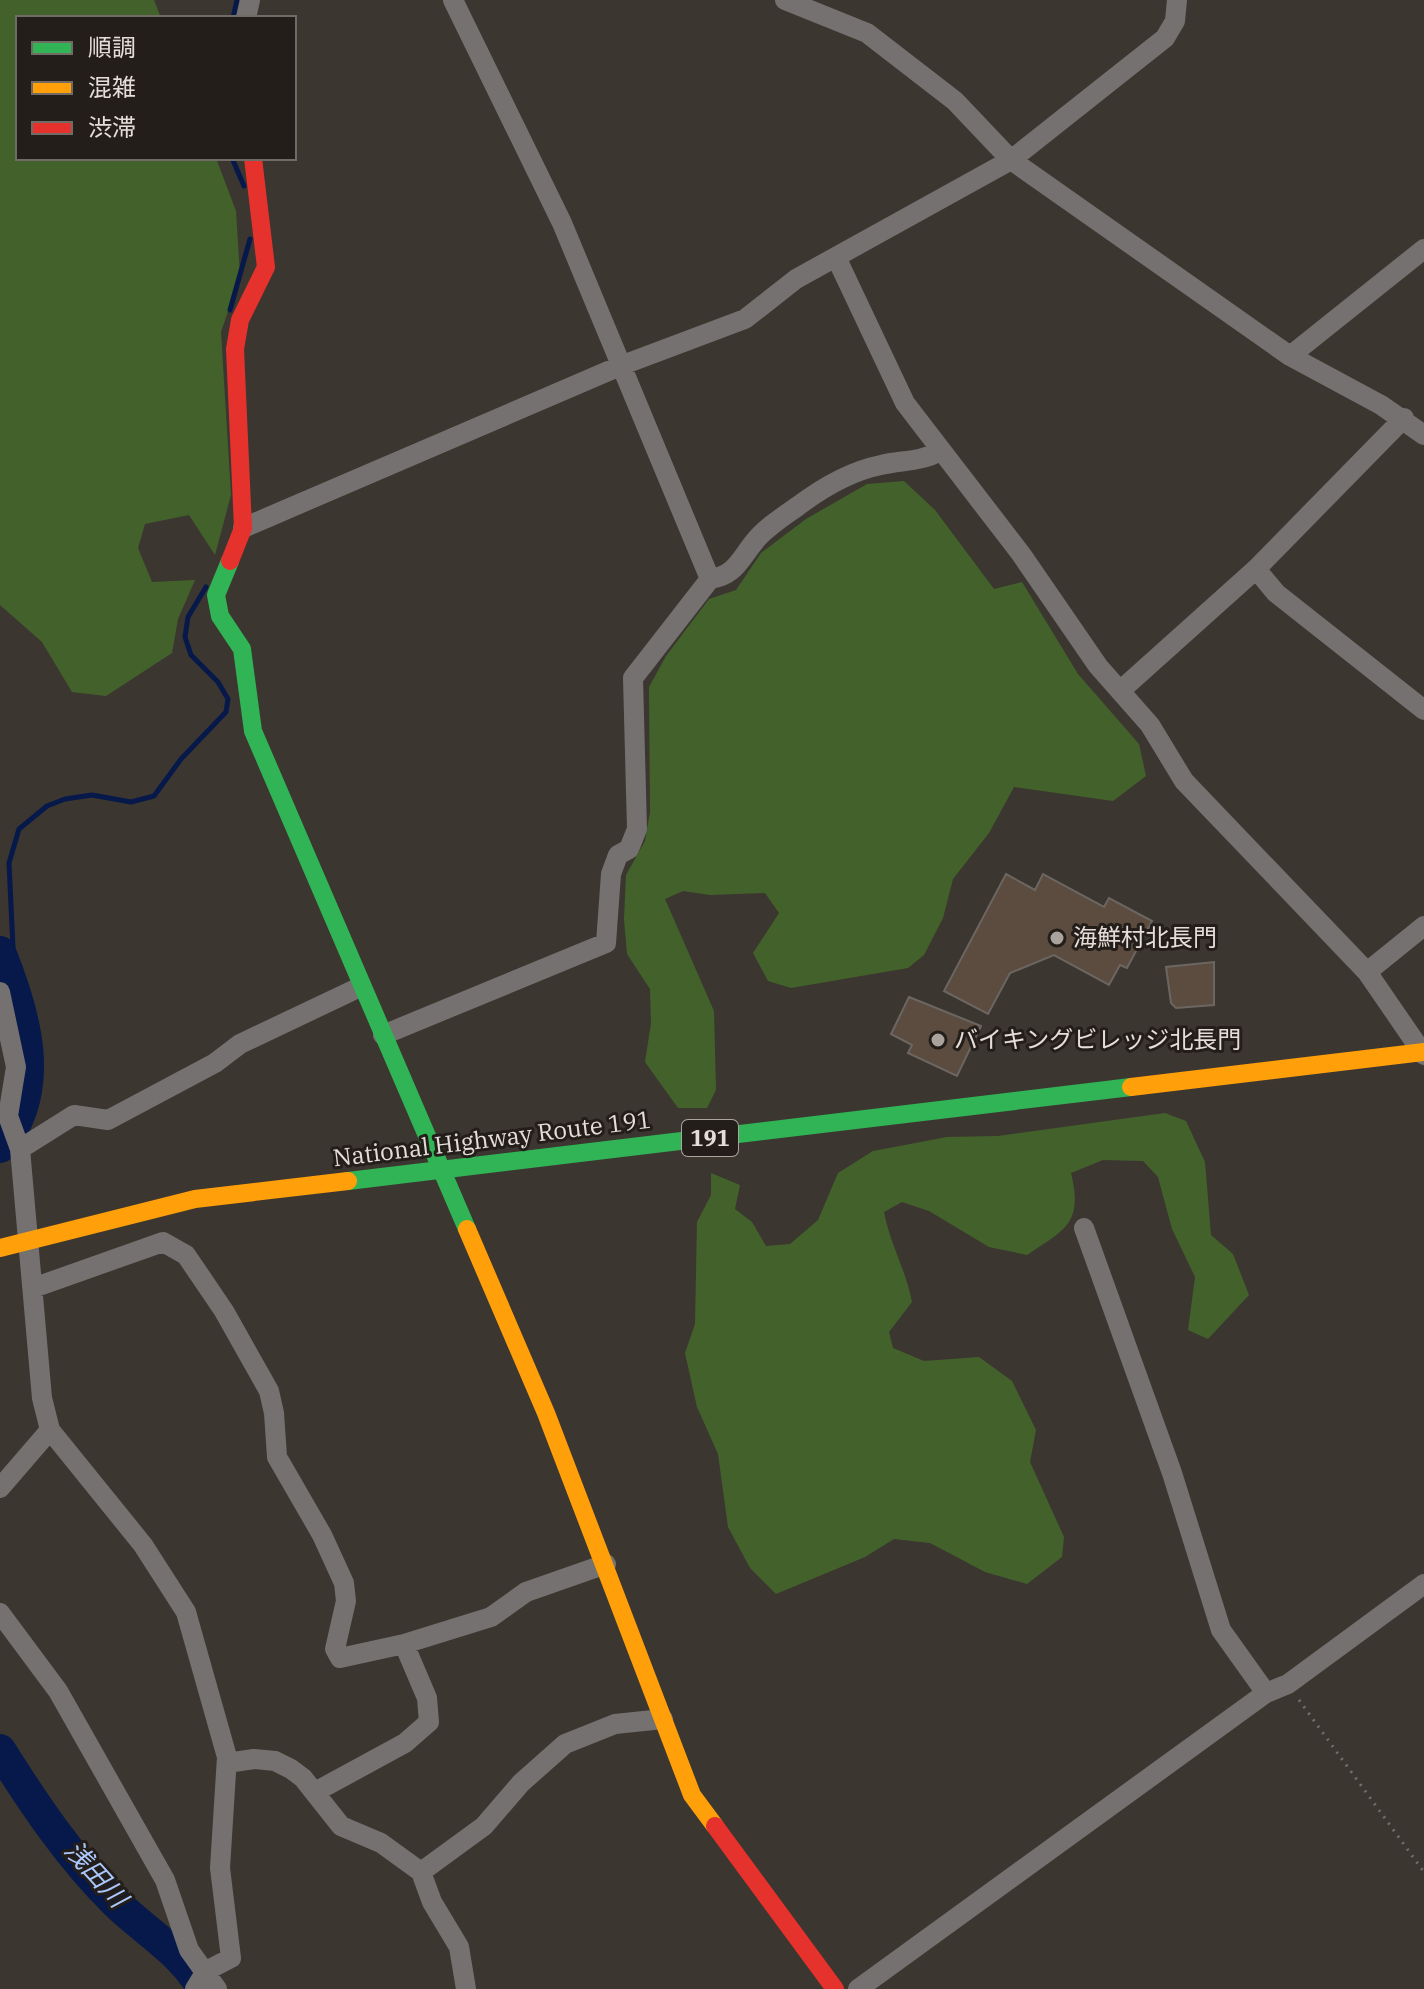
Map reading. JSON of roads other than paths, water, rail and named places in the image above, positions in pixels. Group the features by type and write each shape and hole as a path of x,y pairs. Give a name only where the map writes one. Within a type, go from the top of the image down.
{"main road":[{"path":"253,160 266,267 240,320 235,349 243,528 216,595 220,616 242,649 253,731 360,987 546,1413 692,1795 835,1989"},
{"name":"National Highway Route 191","path":"0,1248 29,1238 195,1199 440,1167 1424,1053"}],"street":[{"path":"453,0 562,223 710,579"},
{"path":"785,0 867,33 955,101 1011,160 1290,356 1404,418 1424,435"},
{"path":"243,528 620,366 745,319 796,279 1011,160 1165,38 1175,21 1177,0"},
{"path":"1290,356 1424,249"},
{"path":"836,257 905,403 1021,554 1090,655 1150,725 1184,781 1367,972 1424,1053"},
{"path":"1120,691 1256,569 1404,418"},
{"path":"383,1035 606,943 611,874 618,855 629,849 637,829 633,678 710,579 725,577 742,561 756,539 801,504 844,478 881,465 926,459 940,451"},
{"path":"1256,569 1276,593 1424,710"},
{"path":"1367,972 1424,926"},
{"path":"15,1138 74,1115 108,1120 215,1063 240,1044 360,987"},
{"path":"0,992 16,1067 15,1138 29,1238 42,1398 50,1430 143,1545 186,1612 227,1763 220,1868 231,1958 203,1982 165,1880 58,1691 0,1613"},
{"path":"1084,1228 1172,1473 1221,1630 1266,1693"},
{"path":"33,1288 163,1242 186,1255 224,1311 269,1391 277,1457 322,1535 344,1583 346,1601 335,1649 340,1658 404,1644 491,1617 526,1592 606,1564"},
{"path":"0,1488 50,1430"},
{"path":"858,1989 1266,1693 1288,1684 1424,1584"},
{"path":"315,1792 405,1743 429,1722 427,1698 404,1644"},
{"path":"421,1872 484,1826 521,1783 565,1744 615,1724 663,1719"},
{"path":"227,1763 254,1759 275,1761 303,1778 341,1826 381,1843 421,1872 432,1902 459,1947 466,1989"}],"waterway":[{"path":"233,16 237,0"},
{"path":"233,160 244,186"},
{"path":"230,310 250,239"},
{"path":"15,990 9,863 19,829 47,806 65,799 92,795 131,802 154,796 181,759 226,712 228,699 218,682 191,655 185,637 188,617 206,587"},
{"name":"浅田川","path":"0,952 24,1026 28,1077 24,1101 15,1125 0,1147"},
{"name":"浅田川","path":"0,1750 83,1868 116,1903 185,1964 203,1989"}],"place":[{"name":"海鮮村北長門","path":"1057,938"},
{"name":"バイキングビレッジ北長門","path":"938,1040"}]}
